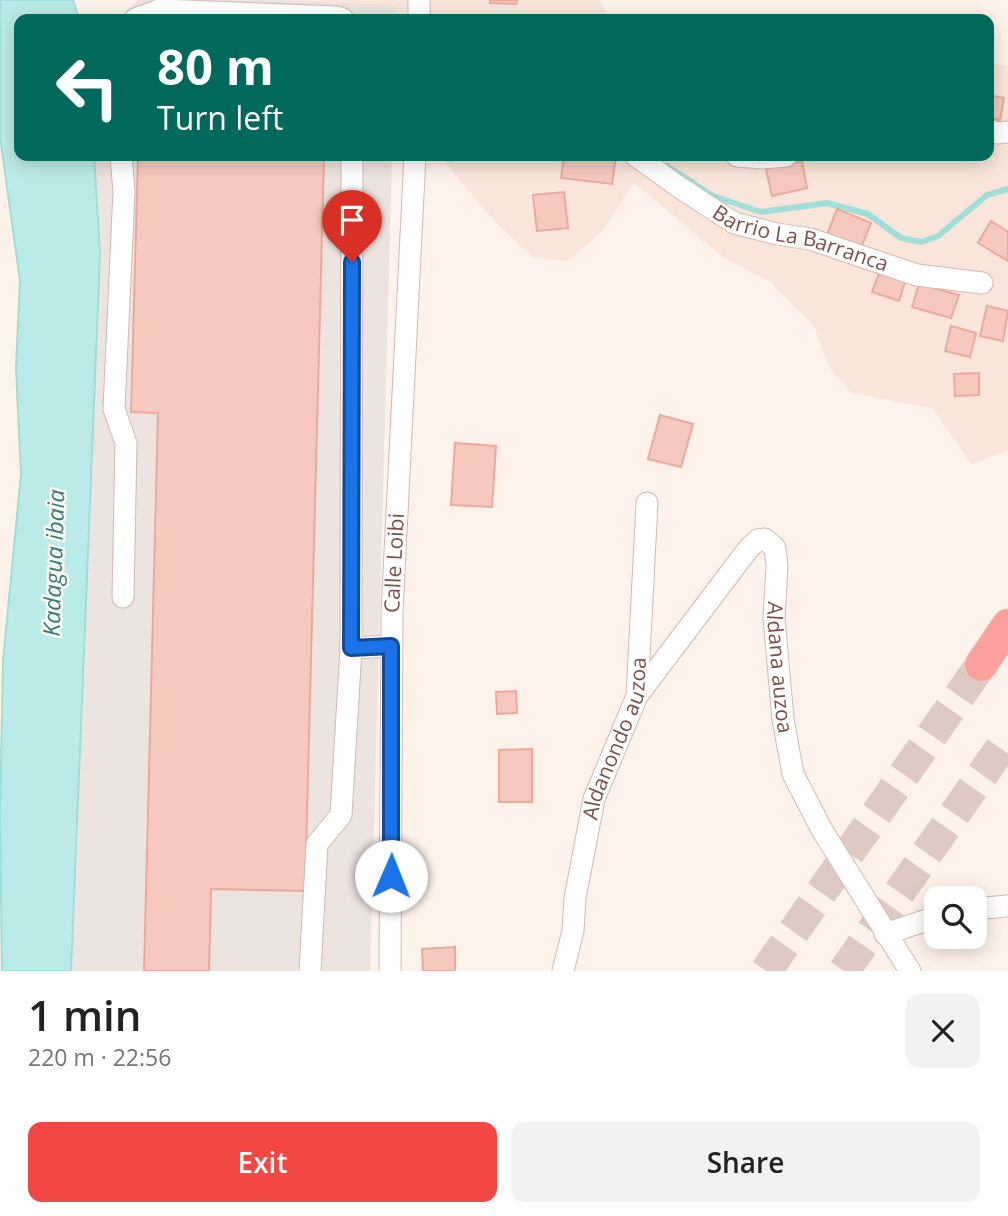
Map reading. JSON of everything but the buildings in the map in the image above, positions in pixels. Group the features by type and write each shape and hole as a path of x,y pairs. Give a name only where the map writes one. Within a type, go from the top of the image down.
{"highway":[{"path":"981,665 1008,625"}],"street":[{"path":"148,14 159,10 261,14"},
{"path":"121,161 124,191 114,409 127,443 123,597"},
{"path":"310,971 317,844 341,815 351,648 352,161"},
{"name":"Calle Loibi","path":"390,971 391,646 415,161"},
{"name":"Barrio La Barranca","path":"643,161 734,223 810,239 917,275 982,284"},
{"name":"Aldanondo auzoa","path":"563,971 573,931 575,898 594,799 637,696 647,503"},
{"name":"Aldana auzoa","path":"637,696 749,548 758,540 765,539 771,543 775,548 777,566 774,618 783,719 793,774 822,830 910,971"},
{"path":"351,648 391,646"},
{"path":"987,908 1008,906"},
{"path":"885,934 924,921"}],"shaded area":[{"path":"138,0 284,0 396,5 396,14 125,14"},
{"path":"284,0 599,0 607,14 396,14 396,5"},
{"path":"994,64 1008,66 1008,450 972,464 932,408 852,393 829,367 814,326 770,282 724,258 634,183 603,230 568,261 534,258 498,225 443,161 994,161"},
{"path":"94,161 392,161 370,971 71,971 100,254"}],"water":[{"name":"Kadagua ibaia","path":"0,0 73,0 77,14 14,14 14,161 94,161 100,254 71,971 2,971 0,819 3,661 21,474 16,368 20,281 0,136"}],"waterway":[{"path":"667,166 713,196 761,212 827,203 868,214 901,238 921,242 938,236 987,195 1008,189"}],"tunnel":[{"path":"766,971 981,665"},
{"path":"844,971 1008,738"}],"route":[{"path":"352,262 351,648 391,646 391,876"}]}
